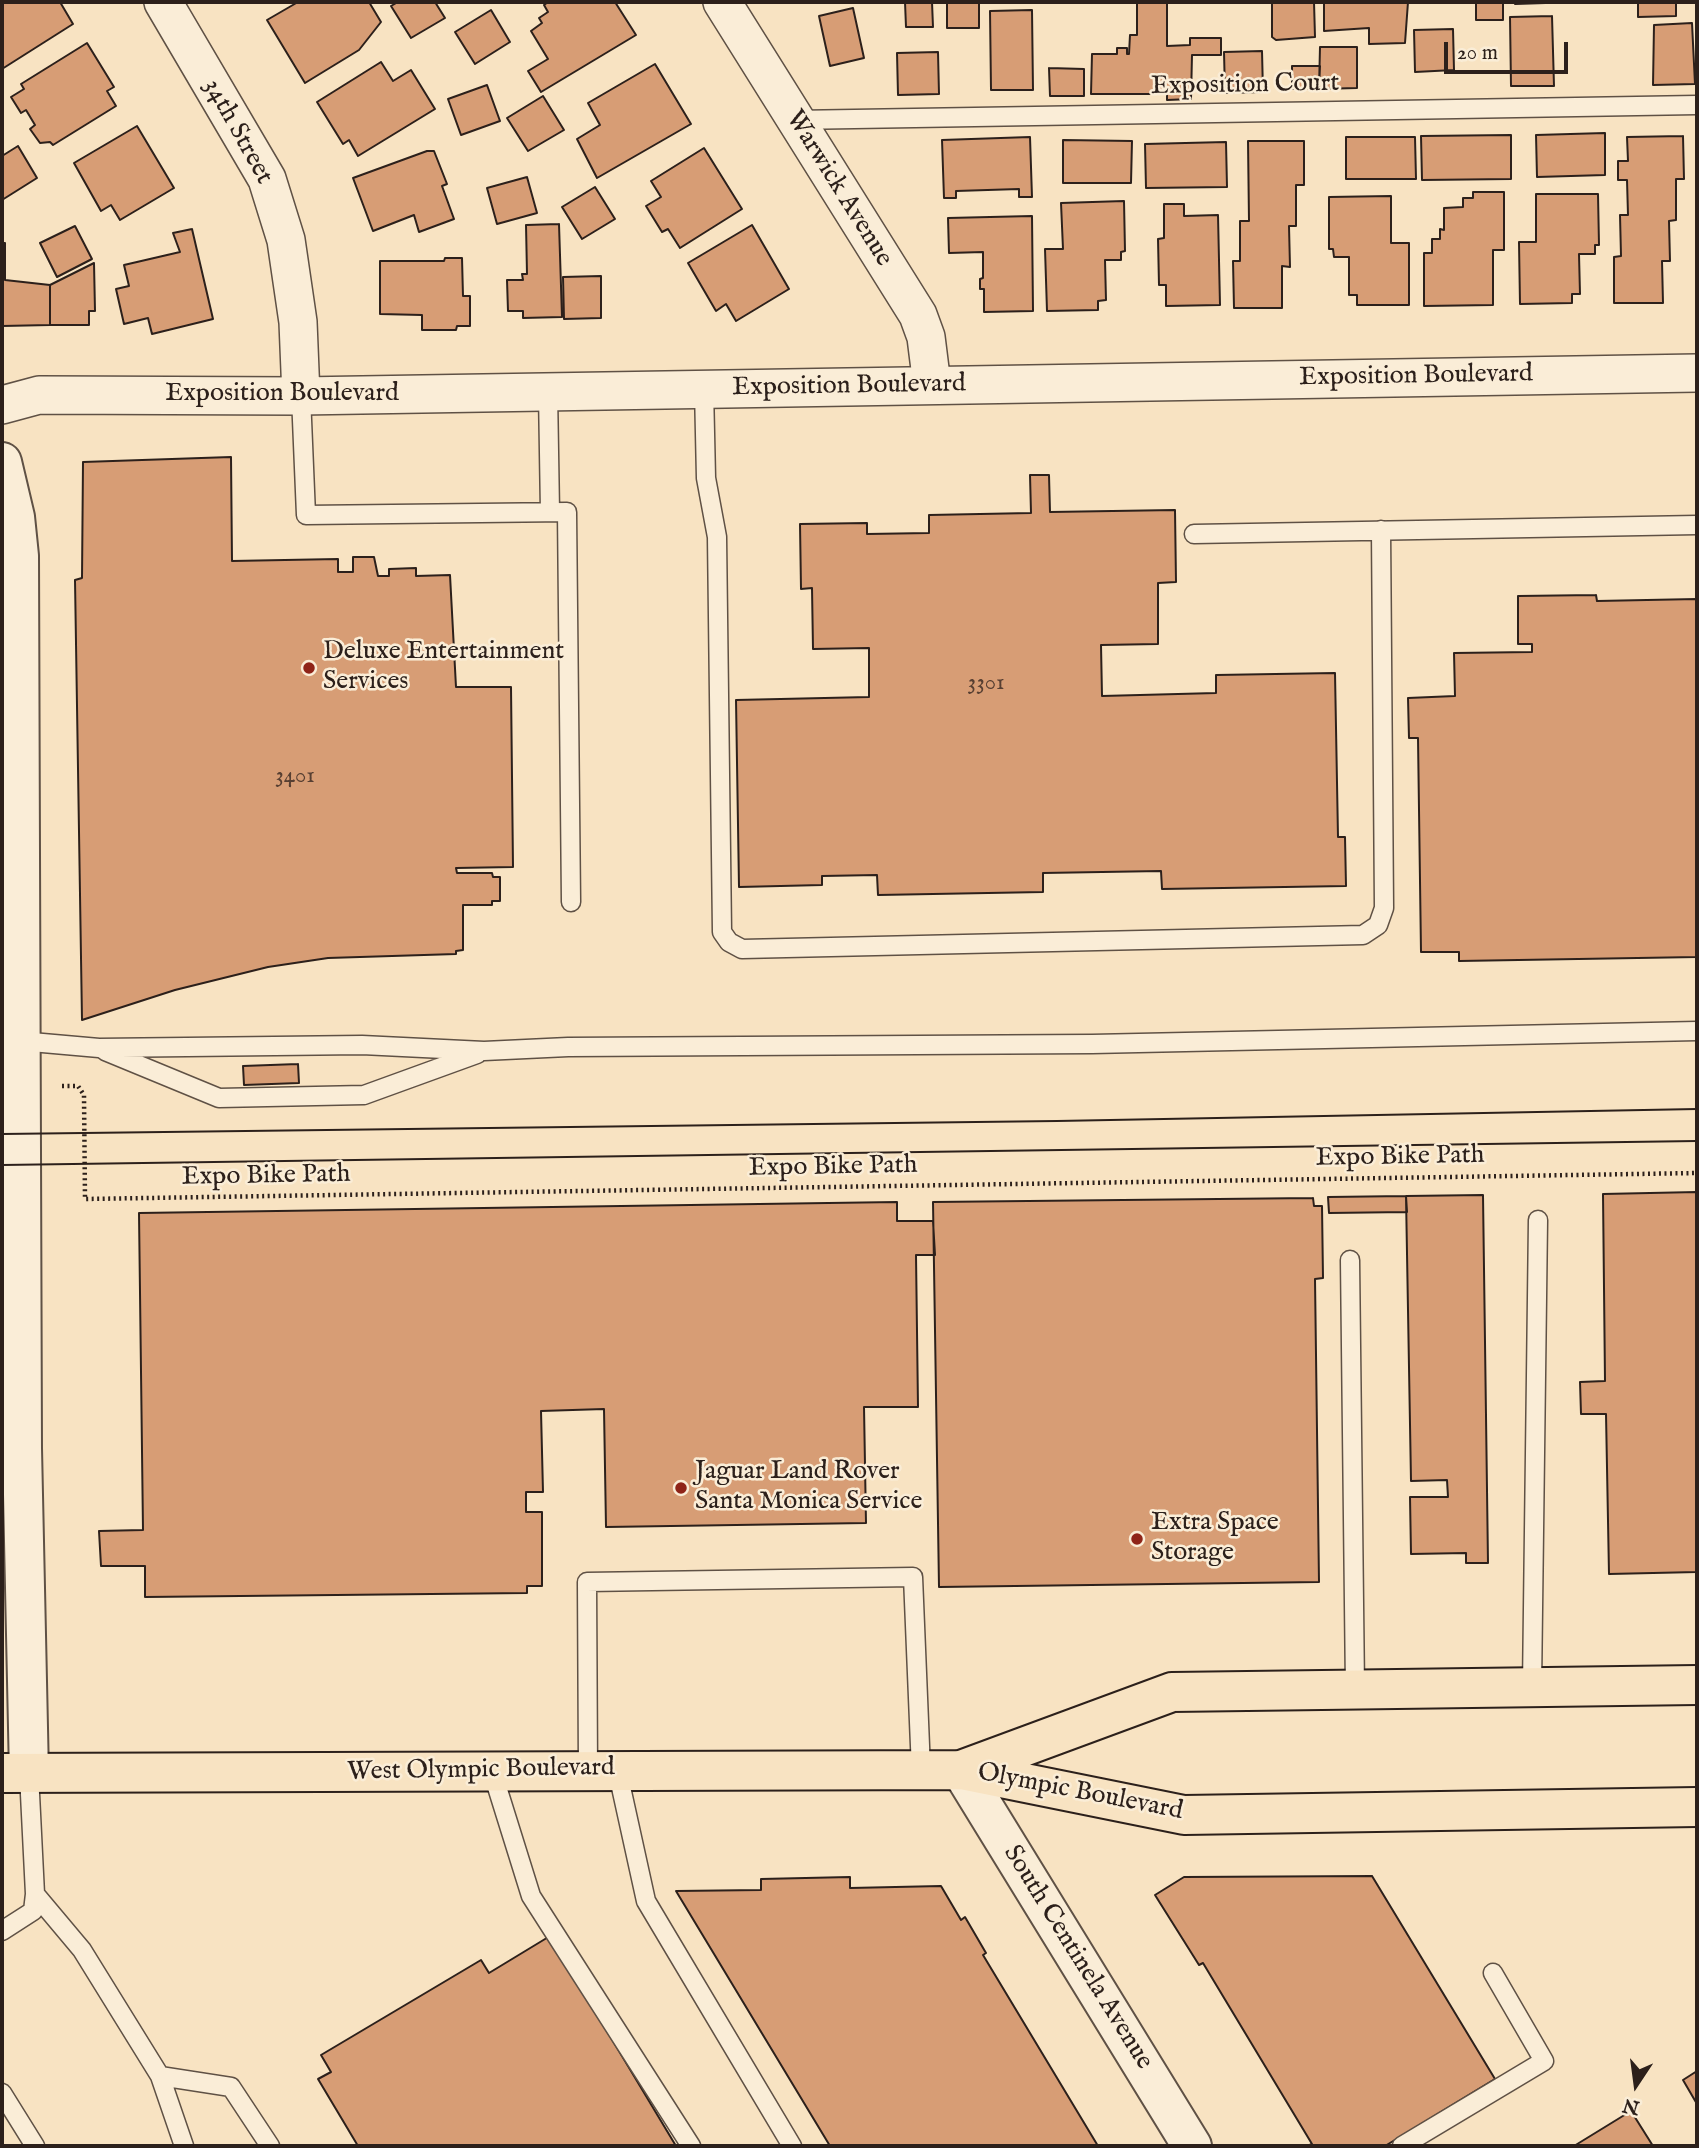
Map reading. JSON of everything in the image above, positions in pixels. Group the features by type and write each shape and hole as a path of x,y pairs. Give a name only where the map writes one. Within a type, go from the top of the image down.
{"main road":[{"name":"Olympic Boulevard","path":"961,1770 1172,1692 1697,1685"},
{"name":"West Olympic Boulevard","path":"15,1774 961,1770"},
{"name":"Olympic Boulevard","path":"961,1770 1184,1815 1697,1807"}],"street":[{"name":"34th Street","path":"163,2 267,179 286,240 298,323 301,396"},
{"name":"Warwick Avenue","path":"722,2 918,315 926,337 932,385"},
{"name":"Exposition Boulevard","path":"2,405 39,395 301,396 1697,373"},
{"path":"2,462 15,517 19,556 11,1040 15,1774"},
{"name":"South Centinela Avenue","path":"961,1770 1192,2146"}],"lane":[{"name":"Exposition Court","path":"794,120 1697,106"},
{"path":"704,389 706,478 717,537 722,932 729,942 742,949 1363,935 1378,925 1384,908 1381,530"},
{"path":"548,391 550,512"},
{"path":"301,396 306,515 567,512 571,902"},
{"path":"1194,534 1697,525"},
{"path":"11,1040 99,1048 362,1045 484,1051 1092,1044 1697,1031"},
{"path":"99,1048 219,1098 364,1095 484,1051"},
{"path":"1532,1686 1538,1220"},
{"path":"1350,1261 1355,1689"},
{"path":"792,2146 646,1901 602,1770 587,1582 913,1577 921,1770"},
{"path":"492,1771 531,1896 691,2146"},
{"path":"2,1931 33,1912 35,1894 15,1774"},
{"path":"35,1894 82,1950 160,2076 184,2146"},
{"path":"1402,2146 1544,2061 1493,1973"},
{"path":"160,2076 231,2087 270,2146"},
{"path":"2,2093 35,2146"}],"path":[{"name":"Expo Bike Path","path":"78,1086 84,1095 85,1199 1697,1173"}],"building":[{"path":"2,2 60,2 73,24 2,69"},
{"path":"298,2 369,2 381,22 359,50 305,83 267,20"},
{"path":"398,2 435,2 445,18 411,38 391,6"},
{"path":"548,2 615,2 636,35 541,92 528,71 548,59 531,31 542,23 539,18 548,12 544,5"},
{"path":"905,2 932,2 933,27 906,27"},
{"path":"947,2 979,2 979,28 947,28"},
{"path":"1137,2 1167,2 1167,46 1190,45 1190,38 1221,38 1221,55 1192,55 1191,99 1167,100 1167,94 1091,94 1092,54 1117,54 1117,48 1127,48 1129,54 1130,35 1137,35"},
{"path":"1272,2 1314,2 1315,37 1276,40 1272,37"},
{"path":"1324,2 1408,2 1405,43 1369,44 1369,28 1324,31"},
{"path":"1476,2 1503,2 1503,20 1476,20"},
{"path":"1515,2 1576,2 1515,4"},
{"path":"1638,2 1697,2 1676,3 1676,16 1638,17"},
{"path":"853,8 864,58 830,66 819,16"},
{"path":"491,10 510,42 475,64 455,32"},
{"path":"1032,10 1033,90 991,90 990,11"},
{"path":"1552,16 1554,86 1511,86 1510,17"},
{"path":"1692,23 1695,84 1653,85 1654,25"},
{"path":"1453,29 1454,70 1415,72 1414,30"},
{"path":"87,43 114,87 107,91 116,106 53,145 50,142 40,143 30,129 35,125 26,110 21,113 11,97 24,89 21,84"},
{"path":"1320,47 1357,47 1357,88 1319,89"},
{"path":"1262,51 1263,92 1225,93 1224,52"},
{"path":"938,52 939,94 898,95 897,53"},
{"path":"381,62 393,81 411,70 435,109 358,156 349,140 343,144 317,102"},
{"path":"655,64 691,124 597,178 577,139 600,125 588,103"},
{"path":"1292,66 1320,66 1319,89 1292,89"},
{"path":"1049,68 1084,69 1084,96 1050,96"},
{"path":"487,85 500,121 461,135 448,99"},
{"path":"543,96 564,130 528,151 507,118"},
{"path":"137,126 174,188 120,220 111,205 101,211 74,163"},
{"path":"1605,133 1605,175 1537,177 1536,135"},
{"path":"1511,135 1511,179 1422,180 1421,136"},
{"path":"1683,136 1684,179 1676,179 1676,220 1669,221 1670,261 1662,261 1663,303 1614,303 1614,257 1621,256 1620,215 1628,215 1627,180 1618,180 1618,161 1628,161 1627,137"},
{"path":"1030,137 1032,197 1019,197 1019,189 956,191 956,198 944,198 942,140"},
{"path":"1346,137 1415,137 1416,179 1346,179"},
{"path":"1063,140 1132,141 1131,183 1063,183"},
{"path":"1248,141 1304,141 1304,185 1296,185 1296,226 1289,226 1290,267 1282,266 1282,308 1234,308 1233,261 1240,261 1240,221 1249,221"},
{"path":"1226,142 1227,187 1146,188 1145,144"},
{"path":"18,146 37,178 2,200 2,156"},
{"path":"704,148 742,209 680,248 668,229 662,232 646,206 661,197 651,181"},
{"path":"427,151 434,151 447,184 442,186 454,219 419,232 414,215 373,231 353,178"},
{"path":"527,177 537,213 497,224 487,188"},
{"path":"595,187 615,219 582,239 562,207"},
{"path":"1473,192 1504,192 1504,250 1493,250 1493,305 1424,306 1424,253 1432,253 1432,239 1440,239 1440,229 1444,230 1444,208 1463,207 1463,198 1473,198"},
{"path":"1536,194 1598,194 1599,245 1595,245 1595,254 1579,254 1580,294 1572,294 1572,303 1520,304 1519,242 1536,242"},
{"path":"1391,196 1391,243 1409,243 1409,305 1357,305 1357,295 1349,295 1349,257 1334,257 1333,249 1329,249 1329,197"},
{"path":"1124,201 1125,251 1121,252 1121,260 1105,260 1106,300 1098,301 1098,310 1047,311 1045,249 1063,249 1061,203"},
{"path":"1164,204 1184,204 1184,216 1218,215 1220,305 1166,306 1166,285 1159,285 1158,239 1164,238"},
{"path":"1032,216 1033,311 984,312 984,289 980,289 980,279 983,278 983,252 949,253 948,218"},
{"path":"559,224 562,317 523,318 523,311 508,311 507,280 523,280 522,274 527,274 526,225"},
{"path":"752,225 789,289 736,321 726,304 716,311 688,263"},
{"path":"75,226 92,259 57,277 40,243"},
{"path":"192,229 213,319 152,334 148,318 124,324 116,289 129,286 124,265 180,252 173,233"},
{"path":"2,243 5,243 5,280 50,285 50,325 2,326"},
{"path":"445,258 462,258 463,296 470,296 470,326 457,326 456,330 422,330 422,315 380,314 380,261 444,261"},
{"path":"94,263 95,311 89,311 89,325 50,325 50,285"},
{"path":"601,276 601,318 564,319 563,277"},
{"path":"231,457 232,561 338,559 338,572 353,572 353,557 374,557 378,576 389,576 389,569 416,568 416,576 450,575 456,687 511,687 513,867 456,868 457,873 492,873 493,877 500,877 500,901 492,901 492,905 463,905 463,950 456,951 456,954 328,958 268,967 175,990 82,1020 75,580 82,578 83,462"},
{"path":"1030,475 1049,475 1050,512 1175,510 1176,582 1158,583 1158,644 1101,645 1102,696 1216,693 1216,675 1335,673 1338,837 1345,837 1346,886 1162,889 1161,871 1043,873 1043,892 878,895 877,875 822,876 822,885 739,887 736,700 869,697 869,648 813,649 812,588 801,589 800,524 867,523 867,534 929,533 929,515 1031,513"},
{"path":"1596,595 1597,601 1697,599 1697,957 1459,961 1459,952 1421,952 1418,738 1409,738 1408,698 1455,696 1454,653 1532,652 1532,644 1518,644 1518,596"},
{"path":"298,1064 299,1083 244,1085 243,1066"},
{"path":"1697,1192 1697,1572 1609,1574 1606,1414 1581,1414 1580,1382 1605,1381 1603,1194"},
{"path":"1483,1195 1488,1563 1466,1563 1466,1553 1411,1554 1410,1497 1448,1497 1447,1480 1411,1481 1406,1196"},
{"path":"1406,1196 1407,1212 1329,1213 1328,1197"},
{"path":"1313,1198 1314,1206 1322,1206 1323,1278 1315,1279 1319,1582 939,1587 933,1202"},
{"path":"897,1202 897,1221 933,1221 935,1255 916,1255 918,1407 864,1407 866,1523 606,1527 604,1409 541,1411 543,1492 526,1492 526,1512 542,1512 542,1586 527,1586 527,1593 145,1597 145,1566 101,1566 99,1531 143,1530 139,1213"},
{"path":"1372,1876 1495,2079 1385,2146 1307,2146 1312,2144 1203,1963 1199,1965 1155,1895 1184,1877"},
{"path":"850,1877 850,1888 941,1886 961,1920 965,1917 986,1953 983,1955 1098,2146 830,2146 676,1891 761,1890 761,1879"},
{"path":"550,1936 676,2146 358,2146 318,2079 331,2072 321,2055 481,1960 489,1973"},
{"path":"1697,2071 1697,2104 1683,2080"},
{"path":"1631,2111 1653,2146 1574,2146"}],"tram line":[{"path":"2,1134 1057,1121 1697,1109"},
{"path":"2,1165 1697,1141"}],"place":[{"name":"Deluxe Entertainment Services","path":"309,668"},
{"name":"Jaguar Land Rover Santa Monica Service","path":"681,1488"},
{"name":"Extra Space Storage","path":"1137,1539"}]}
